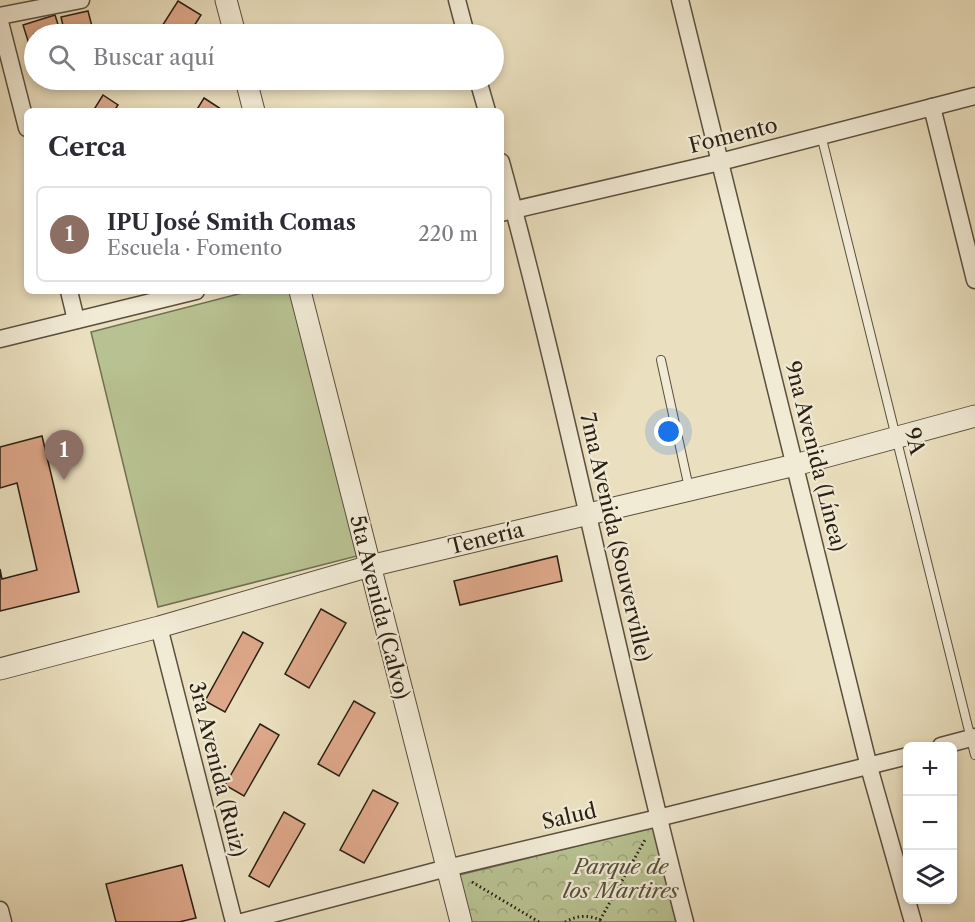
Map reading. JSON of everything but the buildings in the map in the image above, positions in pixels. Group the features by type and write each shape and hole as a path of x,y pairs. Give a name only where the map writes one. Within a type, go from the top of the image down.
{"street":[{"path":"0,16 81,0"},
{"path":"226,0 232,24"},
{"path":"457,0 463,24"},
{"name":"9na Avenida (Línea)","path":"680,0 869,767 913,922"},
{"path":"0,22 24,116"},
{"path":"249,90 253,108"},
{"path":"481,90 486,108"},
{"name":"Fomento","path":"508,212 720,162 975,96"},
{"path":"932,107 975,280"},
{"name":"7ma Avenida (Souverville)","path":"504,183 508,212 588,513 658,818 685,922"},
{"path":"70,294 76,320"},
{"path":"0,339 184,294"},
{"name":"5ta Avenida (Calvo)","path":"301,294 462,922"},
{"name":"Tenería","path":"0,669 159,627 370,566 795,465 975,416"},
{"name":"3ra Avenida (Ruiz)","path":"159,627 234,922"},
{"path":"957,745 974,743"},
{"name":"Salud","path":"242,922 447,868 903,757"},
{"path":"0,910 3,922"}],"lane":[{"name":"9A","path":"821,135 974,743"},
{"path":"661,360 689,490"}],"path":[{"path":"565,922 580,916 601,921 658,818"},
{"path":"447,868 539,922"}],"green space":[{"path":"238,294 293,294 357,556 158,607 91,332"},
{"name":"Parque de los Martires","path":"653,827 676,922 471,922 459,875"}],"place":[{"name":"IPU José Smith Comas","path":"64,480"}]}
